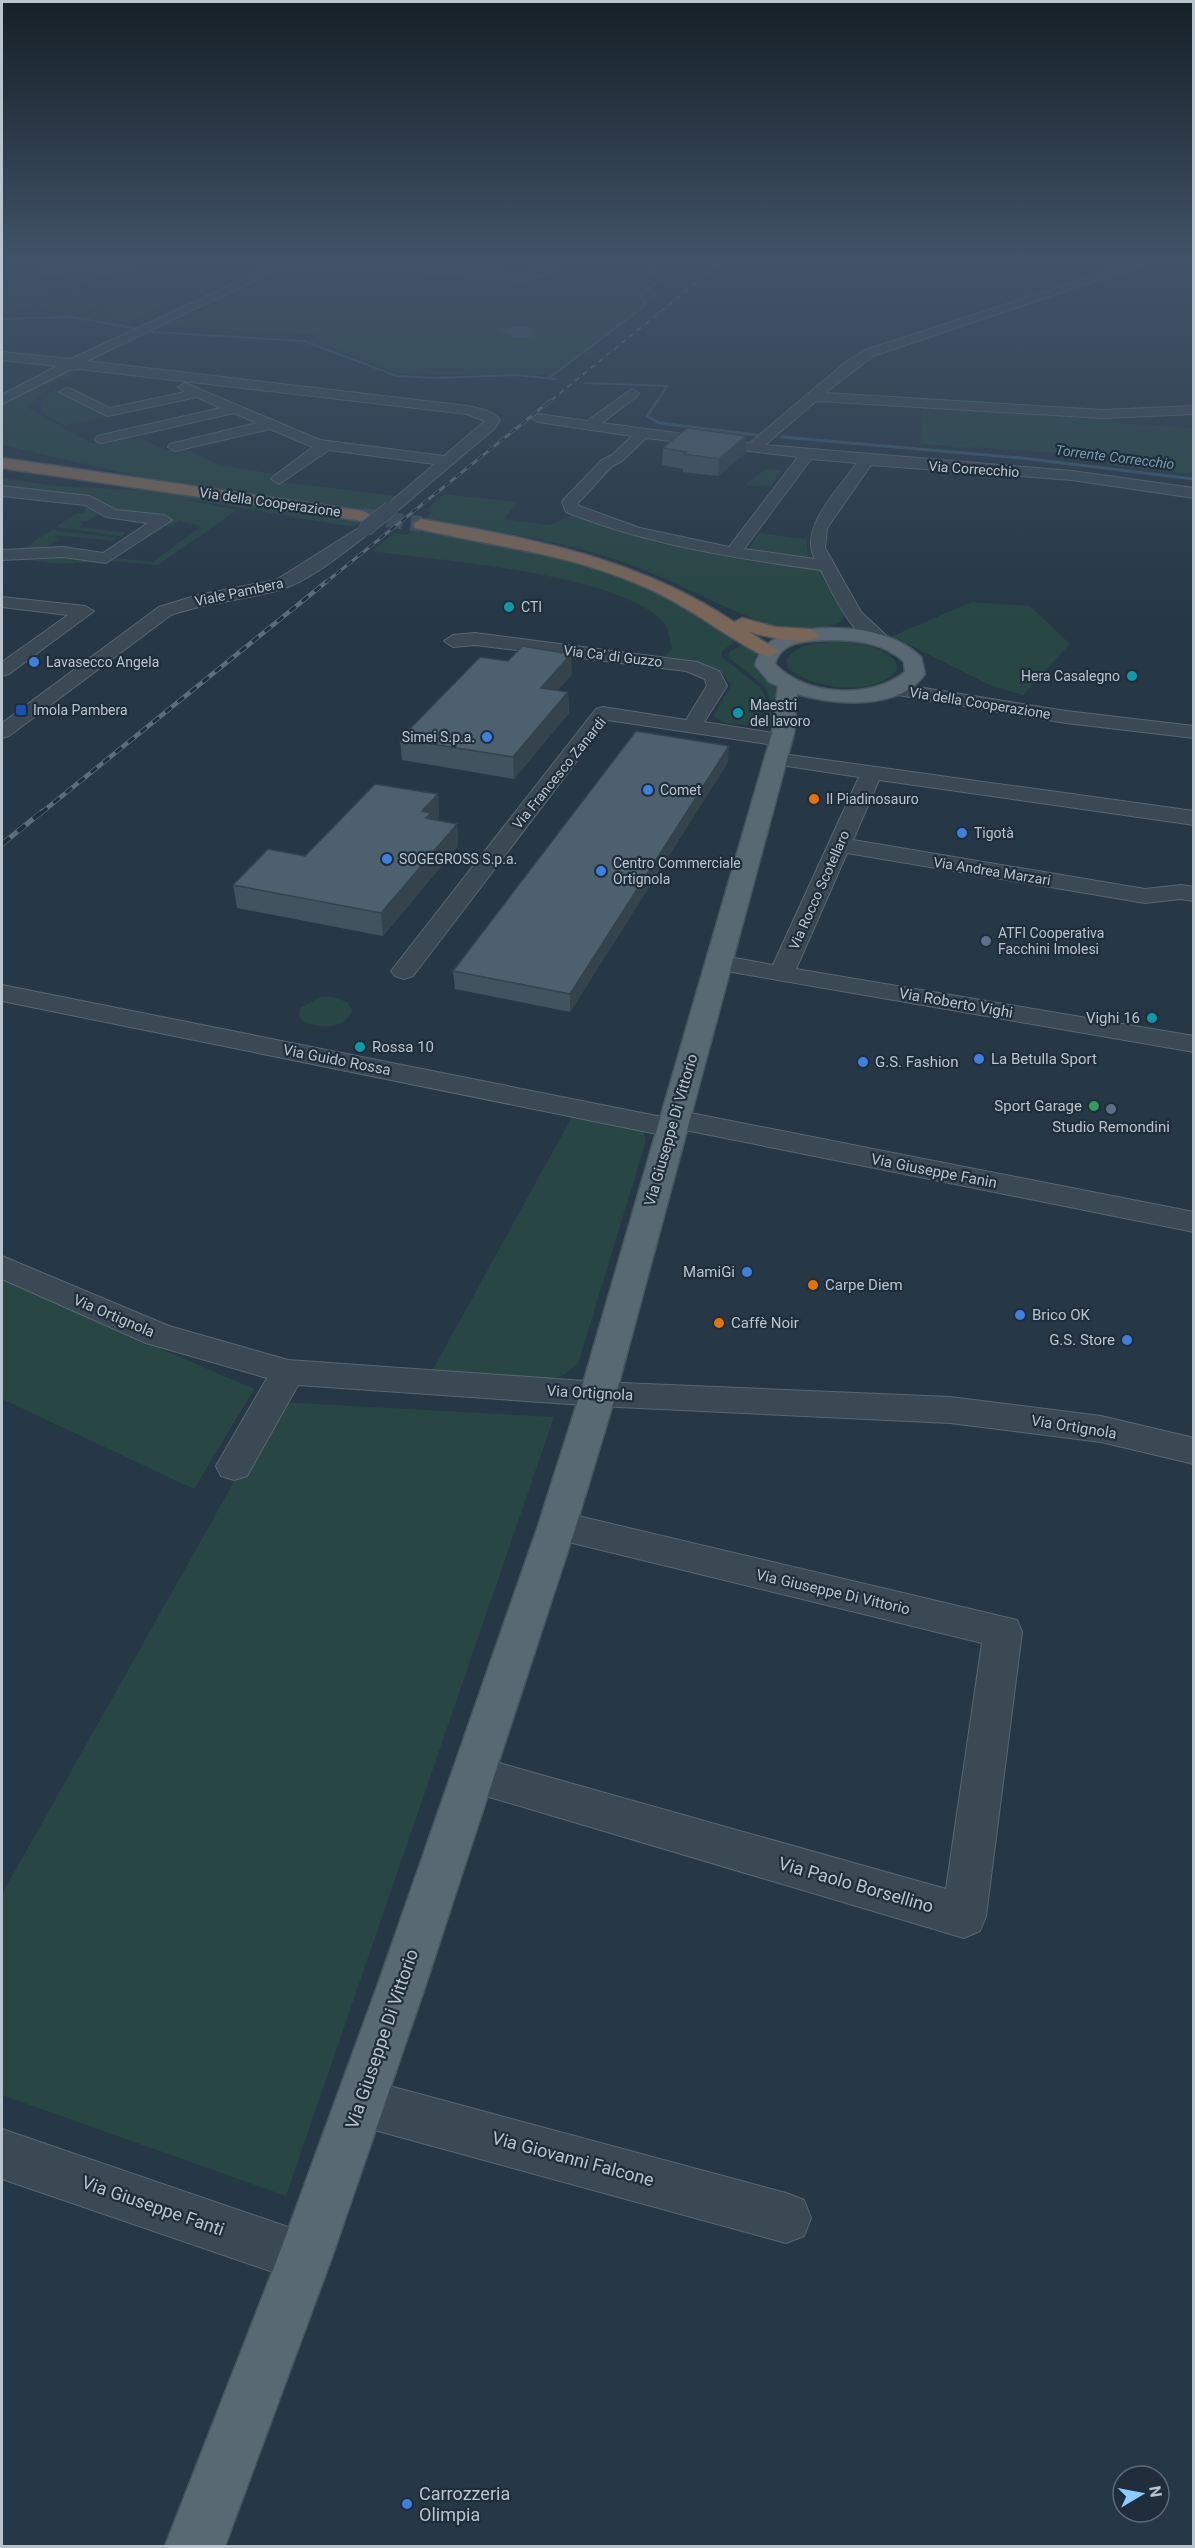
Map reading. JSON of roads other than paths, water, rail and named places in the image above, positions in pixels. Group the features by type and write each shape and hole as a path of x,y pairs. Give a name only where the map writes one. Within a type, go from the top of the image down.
{"highway":[{"path":"2,449 139,481"},
{"name":"Via della Cooperazione","path":"2,463 139,481 364,522"},
{"name":"Via della Cooperazione","path":"2,473 109,485 177,488"},
{"path":"421,524 515,539 611,565 710,612 776,633 817,635"},
{"path":"710,612 769,651"}],"main road":[{"path":"817,635 855,635 884,642 909,655 914,661 915,674 903,685 893,689 861,695 824,694 788,685 769,672 765,665 769,651 778,644 817,635"},
{"name":"Via Giuseppe Di Vittorio","path":"195,2547 305,2257 360,2102 474,1775 557,1526 598,1394 779,744 788,685"},
{"name":"Via Giuseppe Di Vittorio","path":"779,744 803,709 824,694"}],"street":[{"path":"2,400 42,379"},
{"path":"173,379 198,393 304,440 325,446 450,461"},
{"name":"Viale Pambera","path":"2,732 165,611 198,600 287,582 364,522 392,508 450,461 493,420 490,416 468,410 179,379"},
{"path":"763,441 836,379"},
{"path":"66,392 108,412 198,393"},
{"path":"590,426 632,393"},
{"path":"816,397 1103,414 1194,410"},
{"path":"102,439 233,409"},
{"name":"Via Correcchio","path":"538,418 643,433 763,441 867,460 1097,478 1194,493"},
{"path":"175,447 268,425"},
{"path":"643,433 570,502 572,509 645,535 682,545 828,566"},
{"path":"279,479 325,446"},
{"path":"733,553 804,460"},
{"path":"867,460 819,528 817,548 853,614 865,628 884,642"},
{"path":"2,490 89,501 112,514 164,520 106,558 63,552 2,555"},
{"path":"2,602 86,611 5,667"},
{"path":"817,635 844,627 853,614"},
{"name":"Via Ca' di Guzzo","path":"453,641 475,639 690,666 704,671 716,680 717,686 692,726"},
{"name":"Via della Cooperazione","path":"909,655 923,672 945,684 1066,717"},
{"path":"5,667 45,670 78,676"},
{"name":"Via della Cooperazione","path":"893,689 1066,717 1194,732"},
{"name":"Via Francesco Zanardi","path":"404,971 603,713 692,726 779,744"},
{"path":"779,744 872,773 1194,818"},
{"name":"Via Rocco Scotellaro","path":"781,974 872,773"},
{"name":"Via Andrea Marzari","path":"839,845 1145,896 1181,892 1194,894"},
{"name":"Via Andrea Marzari","path":"1145,896 1173,911 1194,914"},
{"name":"Via Roberto Vighi","path":"718,963 1194,1044"},
{"name":"Via Guido Rossa","path":"2,993 674,1123"},
{"name":"Via Giuseppe Fanin","path":"674,1123 1194,1222"},
{"name":"Via Ortignola","path":"2,1268 158,1335 288,1372 598,1394 950,1410 1101,1429 1194,1451"},
{"path":"234,1466 288,1372"},
{"name":"Via Giuseppe Di Vittorio","path":"557,1526 1003,1632"},
{"name":"Via Paolo Borsellino","path":"474,1775 964,1916 1003,1632"},
{"name":"Via Giovanni Falcone","path":"360,2102 786,2218"},
{"name":"Via Giuseppe Fanti","path":"2,2154 305,2257"}],"waterway":[{"name":"Torrente Correcchio","path":"585,383 667,386 656,403"},
{"name":"Torrente Correcchio","path":"657,401 647,416 659,423 757,435"},
{"name":"Torrente Correcchio","path":"782,437 1022,458 1194,479"}],"tunnel":[{"path":"363,516 421,524"}],"railway":[{"path":"548,403 578,379"},
{"path":"325,583 550,401"},
{"path":"41,813 326,582"},
{"path":"2,844 43,811"}],"place":[{"name":"CTI","path":"509,607"},
{"name":"Lavasecco Angela","path":"34,662"},
{"name":"Hera Casalegno","path":"1132,676"},
{"name":"Imola Pambera","path":"21,710"},
{"name":"Maestri del lavoro","path":"738,713"},
{"name":"Simei S.p.a.","path":"487,737"},
{"name":"Comet","path":"648,790"},
{"name":"Il Piadinosauro","path":"814,799"},
{"name":"Tigotà","path":"962,833"},
{"name":"SOGEGROSS S.p.a.","path":"387,859"},
{"name":"Centro Commerciale Ortignola","path":"601,871"},
{"name":"ATFI Cooperativa Facchini Imolesi","path":"986,941"},
{"name":"Vighi 16","path":"1152,1018"},
{"name":"Rossa 10","path":"360,1047"},
{"name":"La Betulla Sport","path":"979,1059"},
{"name":"G.S. Fashion","path":"863,1062"},
{"name":"Sport Garage","path":"1094,1106"},
{"name":"Studio Remondini","path":"1111,1109"},
{"name":"MamiGi","path":"747,1272"},
{"name":"Carpe Diem","path":"813,1285"},
{"name":"Brico OK","path":"1020,1315"},
{"name":"Caffè Noir","path":"719,1323"},
{"name":"G.S. Store","path":"1127,1340"},
{"name":"Carrozzeria Olimpia","path":"407,2504"}]}
